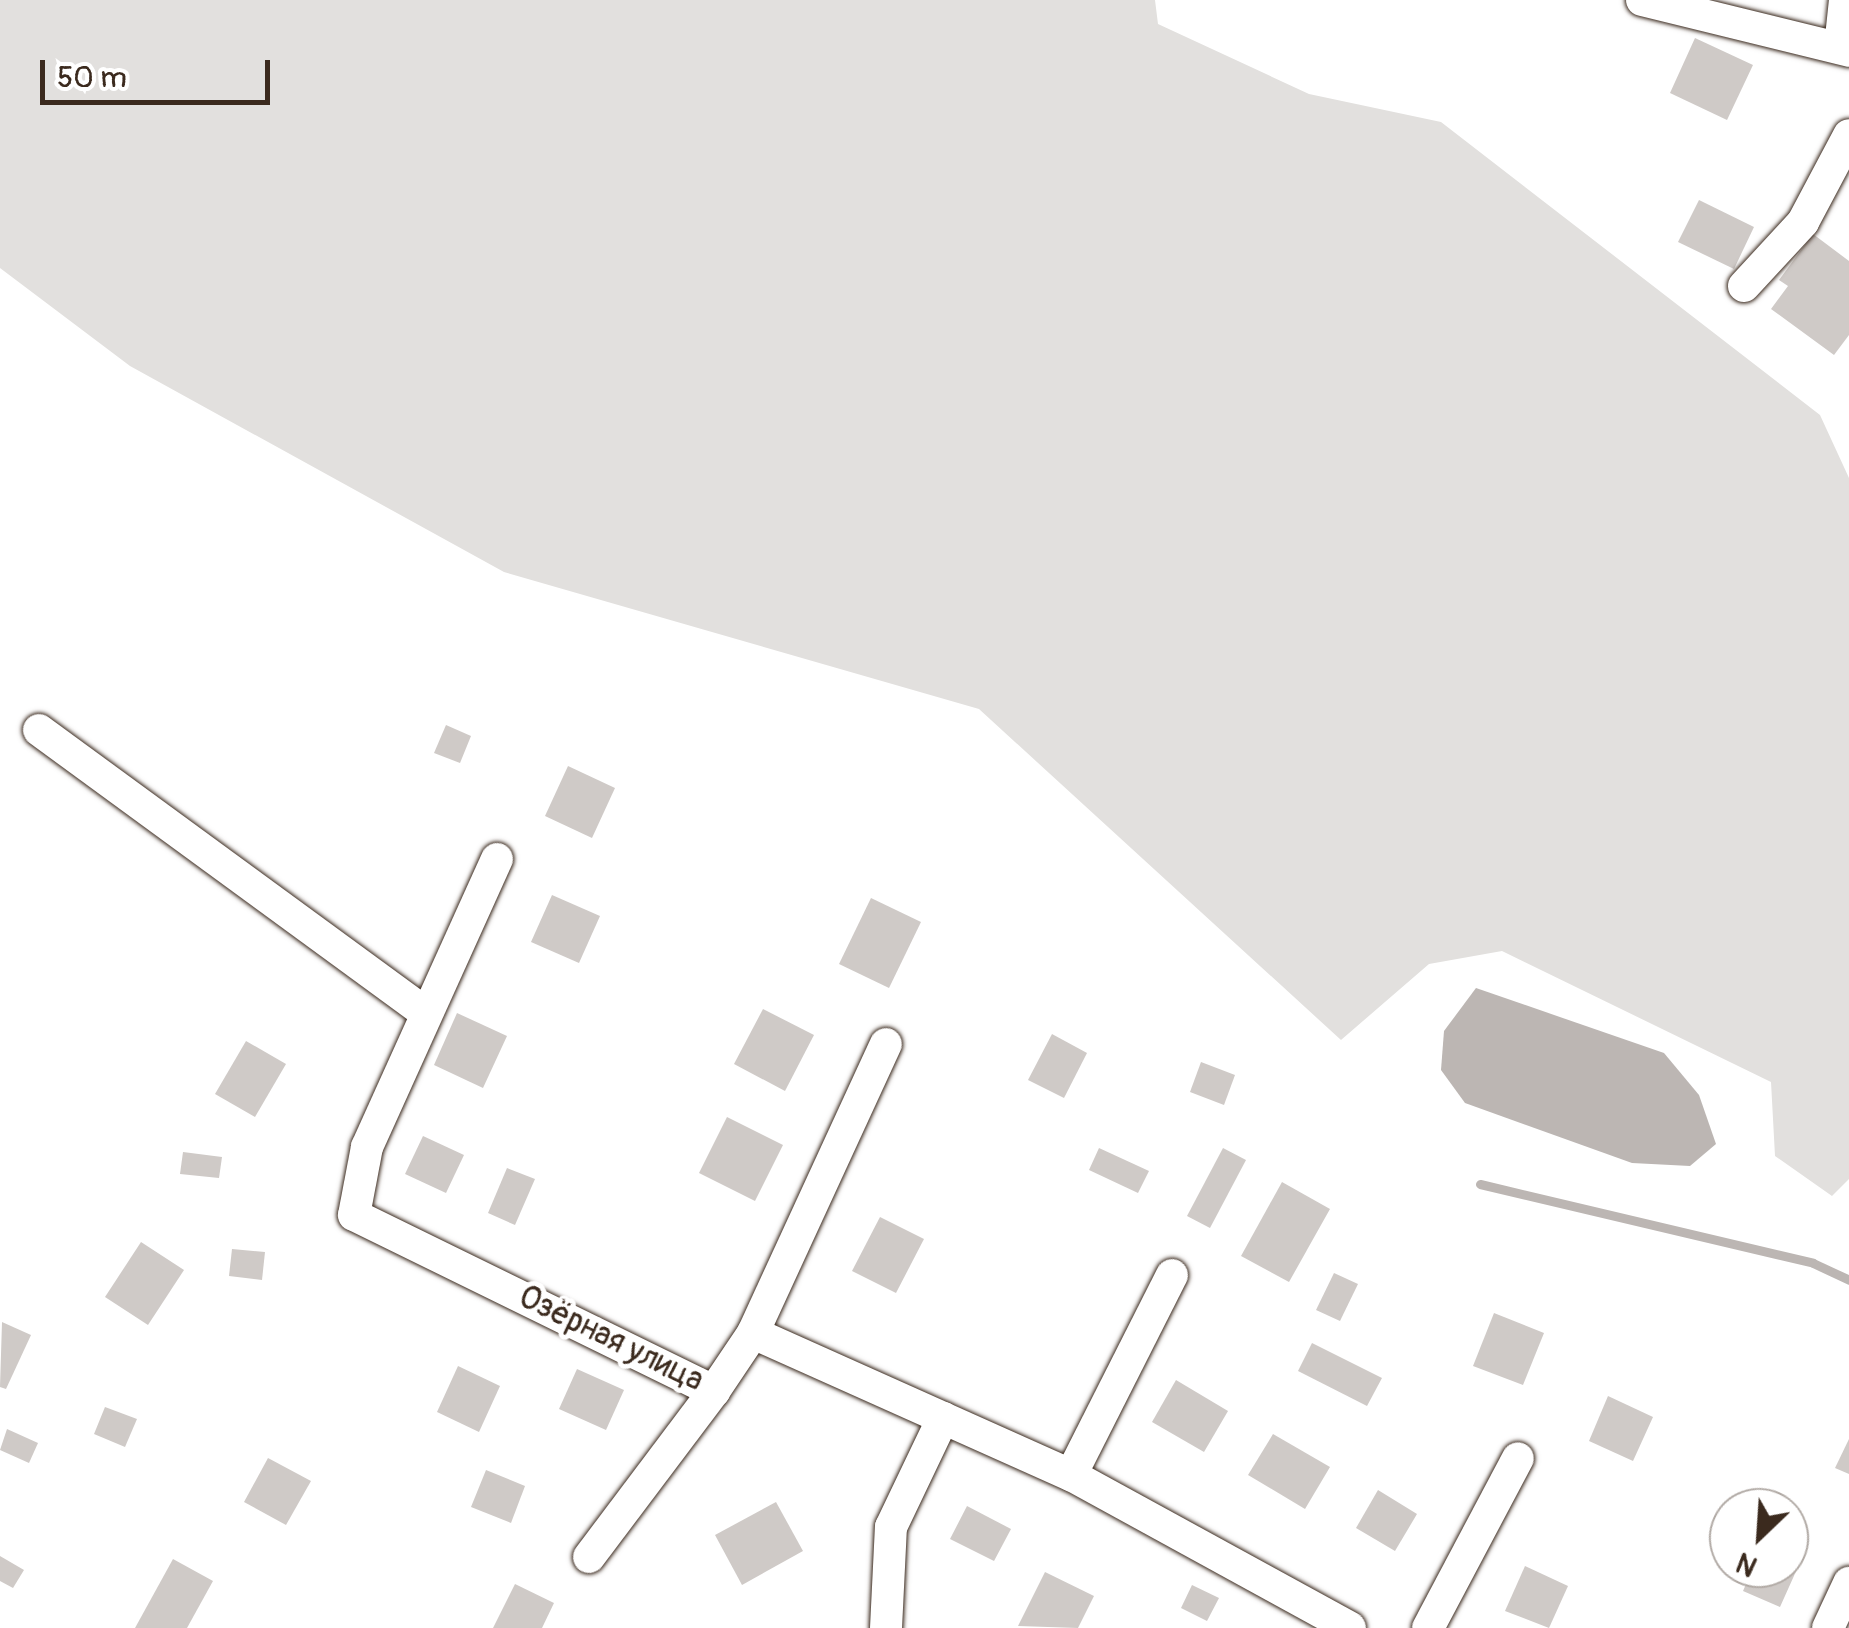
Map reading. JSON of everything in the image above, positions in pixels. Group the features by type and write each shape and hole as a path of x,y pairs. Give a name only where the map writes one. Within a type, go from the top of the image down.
{"street":[{"path":"1642,0 1845,49 1845,0"},
{"path":"1744,286 1803,222 1849,136"},
{"path":"39,730 424,1012"},
{"name":"Озёрная улица","path":"497,859 424,1012 367,1147 354,1215 714,1390 752,1333 886,1044"},
{"path":"1071,1474 1172,1275"},
{"path":"752,1333 1071,1474 1350,1628"},
{"path":"589,1557 714,1390"},
{"path":"886,1628 891,1528 943,1418"},
{"path":"1428,1628 1518,1458"},
{"path":"1828,1628 1849,1582"}],"shaded area":[{"path":"0,0 1155,0 1158,24 1309,94 1441,122 1820,415 1849,478 1849,1179 1832,1196 1775,1156 1771,1082 1502,951 1429,964 1341,1040 979,709 504,572 130,366 0,268"},
{"path":"1476,988 1664,1053 1699,1095 1716,1144 1690,1166 1632,1163 1465,1103 1441,1070 1444,1031"}],"building":[{"path":"1695,38 1753,65 1727,120 1670,93"},
{"path":"1699,200 1754,227 1734,269 1678,242"},
{"path":"1813,234 1849,261 1849,335 1834,355 1771,309 1788,286 1779,280"},
{"path":"446,725 471,736 460,763 434,753"},
{"path":"568,766 615,788 592,838 545,816"},
{"path":"552,895 600,916 579,963 531,942"},
{"path":"871,898 921,922 889,988 839,964"},
{"path":"763,1009 814,1035 785,1091 734,1064"},
{"path":"457,1013 507,1036 483,1088 434,1065"},
{"path":"1052,1034 1087,1053 1064,1098 1028,1080"},
{"path":"246,1041 286,1064 255,1117 215,1094"},
{"path":"1201,1062 1235,1075 1224,1105 1190,1092"},
{"path":"727,1117 783,1145 755,1201 699,1173"},
{"path":"423,1136 464,1155 446,1193 405,1174"},
{"path":"1099,1148 1149,1171 1138,1193 1089,1170"},
{"path":"1223,1148 1246,1160 1210,1228 1187,1216"},
{"path":"183,1152 222,1157 219,1178 180,1174"},
{"path":"507,1168 535,1179 515,1225 488,1213"},
{"path":"1282,1182 1330,1209 1289,1282 1241,1256"},
{"path":"880,1217 924,1239 896,1293 852,1271"},
{"path":"141,1242 184,1270 148,1325 105,1297"},
{"path":"232,1249 265,1252 262,1280 229,1276"},
{"path":"1334,1273 1358,1284 1340,1321 1316,1310"},
{"path":"1494,1313 1544,1333 1523,1385 1473,1366"},
{"path":"2,1322 31,1335 6,1389 0,1387"},
{"path":"1312,1343 1382,1378 1367,1406 1298,1371"},
{"path":"458,1366 500,1386 479,1432 437,1412"},
{"path":"577,1369 624,1390 606,1430 559,1409"},
{"path":"1176,1380 1228,1411 1204,1452 1152,1422"},
{"path":"1608,1396 1653,1417 1633,1461 1589,1441"},
{"path":"105,1407 137,1419 125,1447 94,1434"},
{"path":"7,1429 38,1443 29,1463 0,1450"},
{"path":"1273,1434 1330,1467 1305,1509 1248,1475"},
{"path":"1849,1439 1849,1474 1835,1468"},
{"path":"268,1458 311,1481 286,1525 244,1502"},
{"path":"486,1470 525,1486 511,1523 471,1507"},
{"path":"1378,1490 1417,1514 1395,1551 1356,1528"},
{"path":"776,1502 803,1551 742,1585 715,1535"},
{"path":"967,1506 1011,1529 994,1561 950,1539"},
{"path":"0,1556 24,1570 13,1588 0,1581"},
{"path":"173,1559 213,1581 187,1628 135,1628"},
{"path":"1525,1566 1568,1586 1549,1628 1505,1611"},
{"path":"1045,1572 1094,1596 1078,1628 1018,1626"},
{"path":"515,1584 554,1603 542,1628 493,1628"},
{"path":"1192,1585 1219,1598 1207,1621 1181,1608"},
{"path":"1744,1588 1789,1588 1780,1607 1743,1591"}],"waterway":[{"path":"1480,1184 1813,1263 1849,1280"}]}
